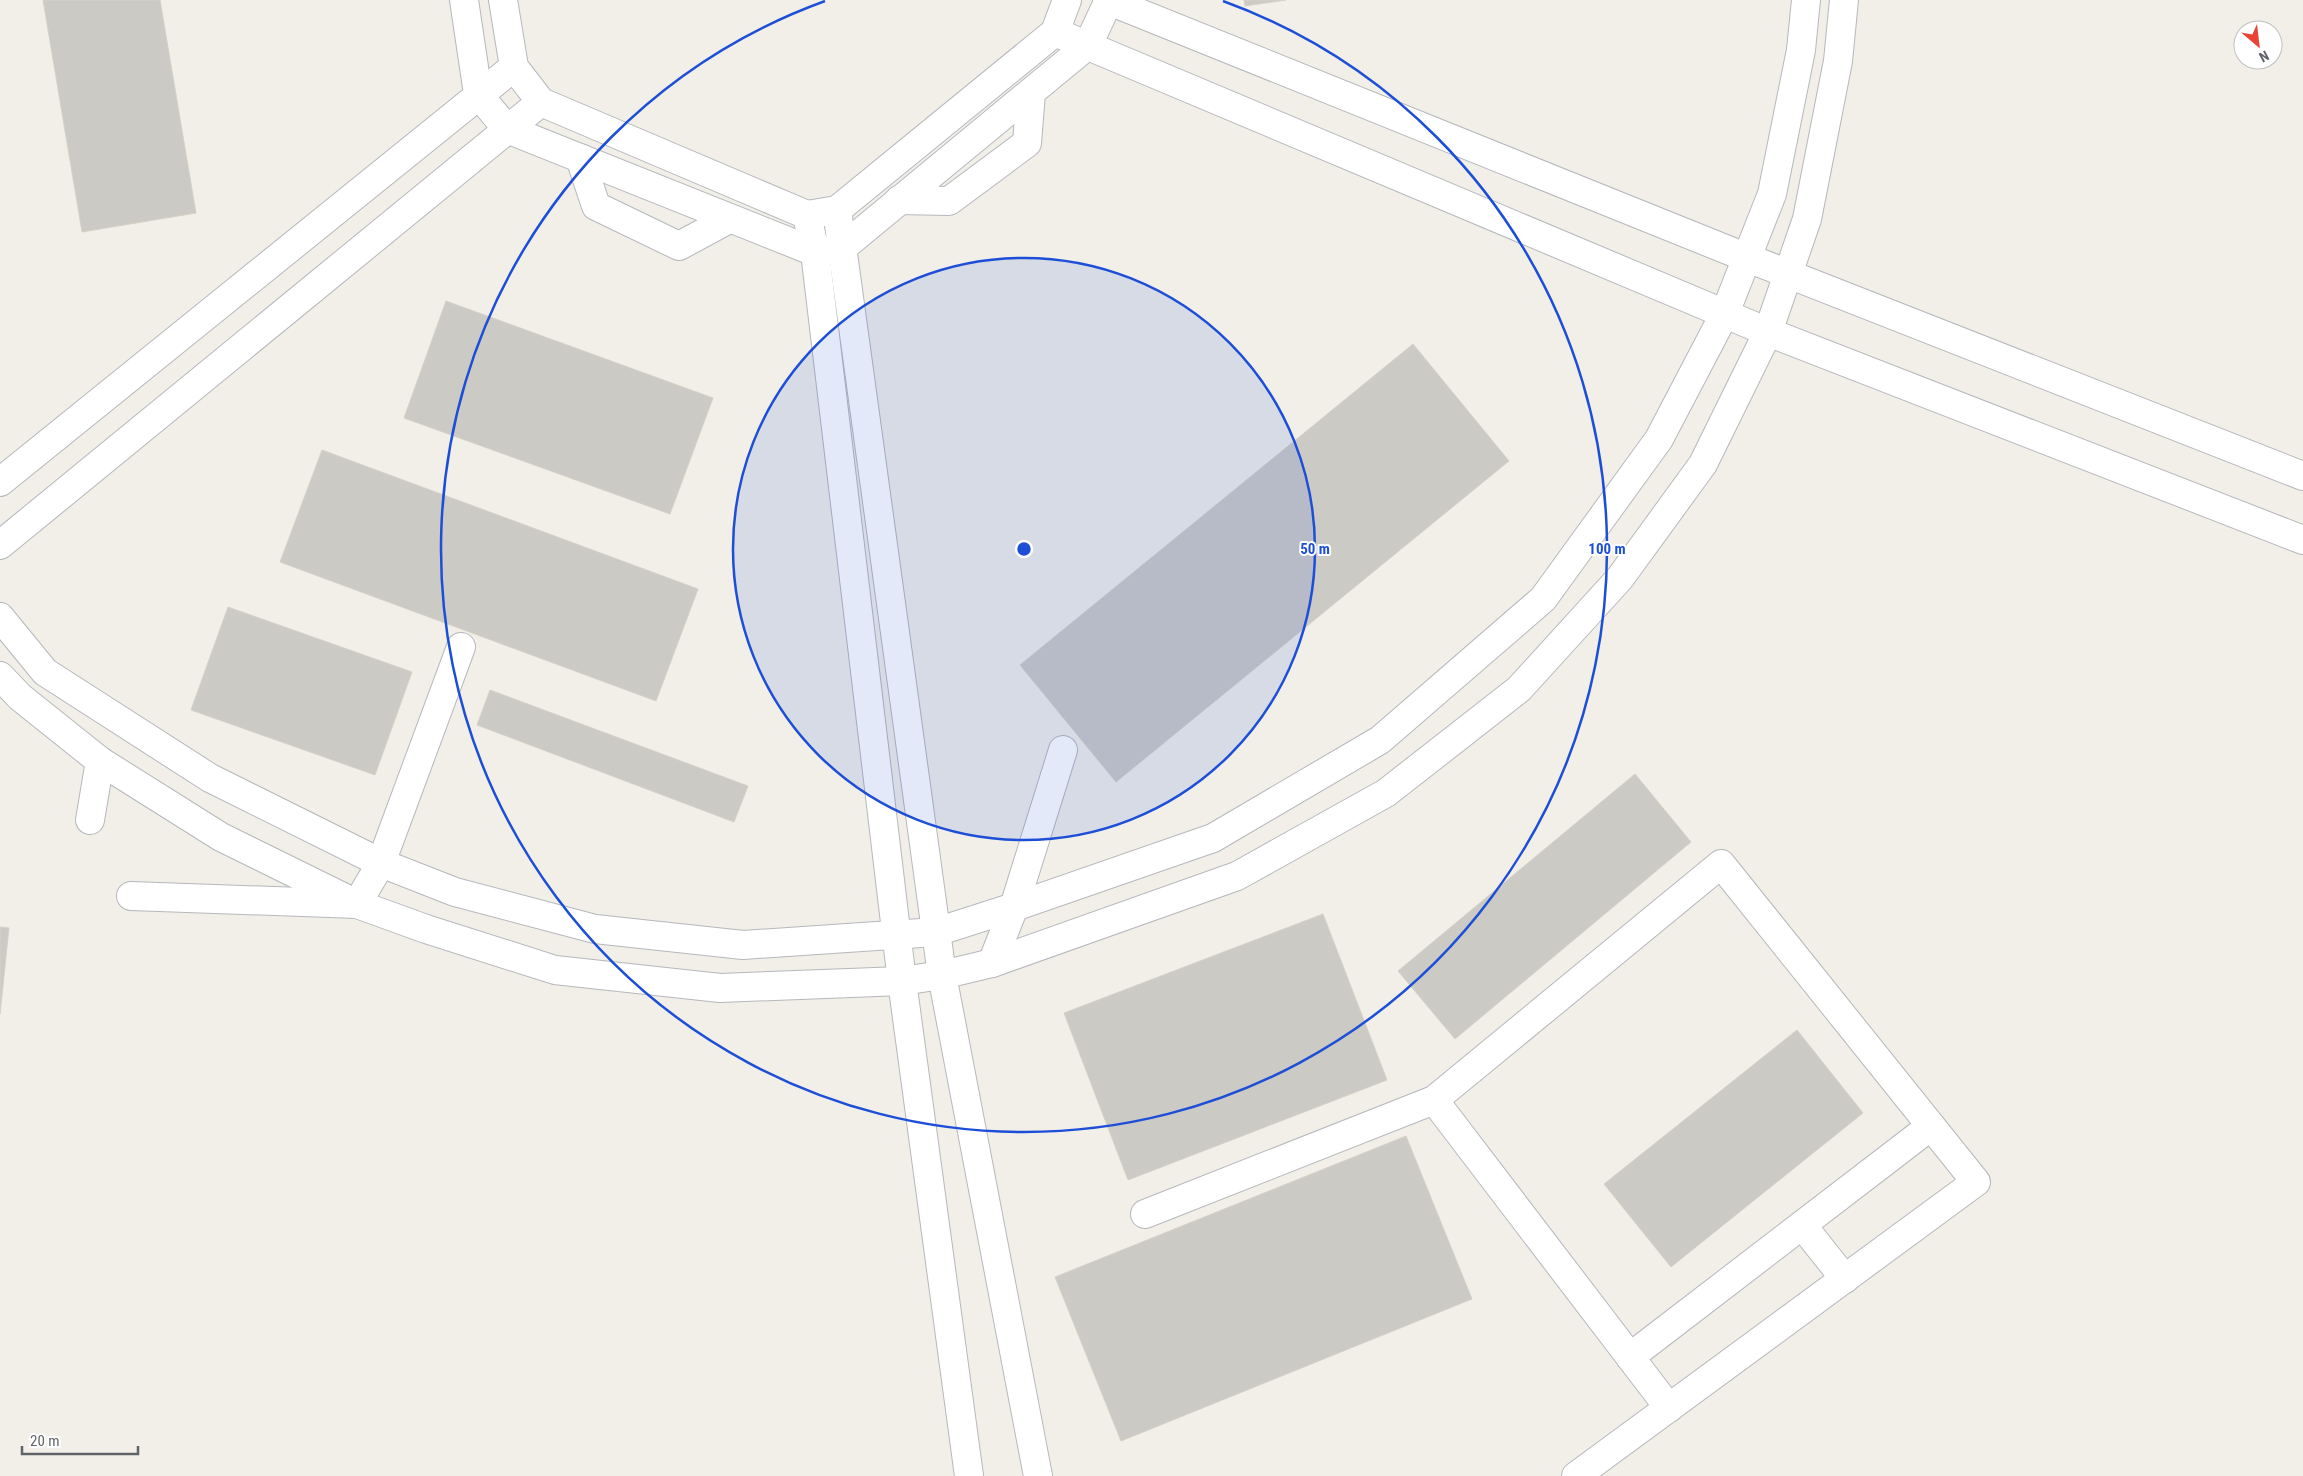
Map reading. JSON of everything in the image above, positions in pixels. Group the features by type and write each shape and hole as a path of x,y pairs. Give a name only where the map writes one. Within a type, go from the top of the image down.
{"lane":[{"path":"503,0 514,67 542,102 807,215 837,210 1055,32 1067,0"},
{"path":"459,3 478,94 507,129 815,252 842,248 1088,45 1108,0 1788,273 2303,476"},
{"path":"0,617 45,672 210,778 380,863 455,892 595,929 744,945 936,932 1014,907 1213,838 1380,740 1544,599 1659,439 1725,313 1772,194 1801,50 1806,0"},
{"path":"0,676 20,697 100,762 221,837 357,904 426,929 555,970 720,988 902,981 942,975 992,963 1237,876 1386,793 1519,689 1620,578 1703,464 1768,332 1806,219 1838,61 1844,0"},
{"path":"1055,32 1768,332 2303,540"},
{"path":"0,482 478,94 514,67"},
{"path":"899,200 949,201 1027,143 1031,93"},
{"path":"0,545 542,102"},
{"path":"580,158 596,206 679,246 729,219"},
{"path":"837,210 942,975 1038,1476"},
{"path":"807,215 815,252 902,981 969,1476"},
{"path":"357,904 380,863 461,647"},
{"path":"992,963 1014,907 1063,750"},
{"path":"90,820 100,762"},
{"path":"1145,1214 1434,1100 1721,864 1976,1182 1576,1476"},
{"path":"131,896 357,904"},
{"path":"1434,1100 1670,1408"},
{"path":"1630,1357 1931,1126"},
{"path":"1802,1225 1845,1279"}],"building":[{"path":"43,0 160,0 196,213 82,232"},
{"path":"1244,0 1286,0 1245,6"},
{"path":"446,301 713,398 670,514 404,418"},
{"path":"1413,344 1509,461 1116,782 1020,665"},
{"path":"322,450 698,589 656,701 280,562"},
{"path":"228,607 412,672 375,775 191,710"},
{"path":"490,690 748,786 734,822 477,725"},
{"path":"1635,774 1691,842 1455,1039 1398,971"},
{"path":"1323,914 1387,1080 1128,1180 1064,1013"},
{"path":"0,927 9,928 0,1014"},
{"path":"1797,1030 1863,1113 1671,1267 1604,1184"},
{"path":"1406,1136 1472,1299 1121,1441 1055,1277"}]}
